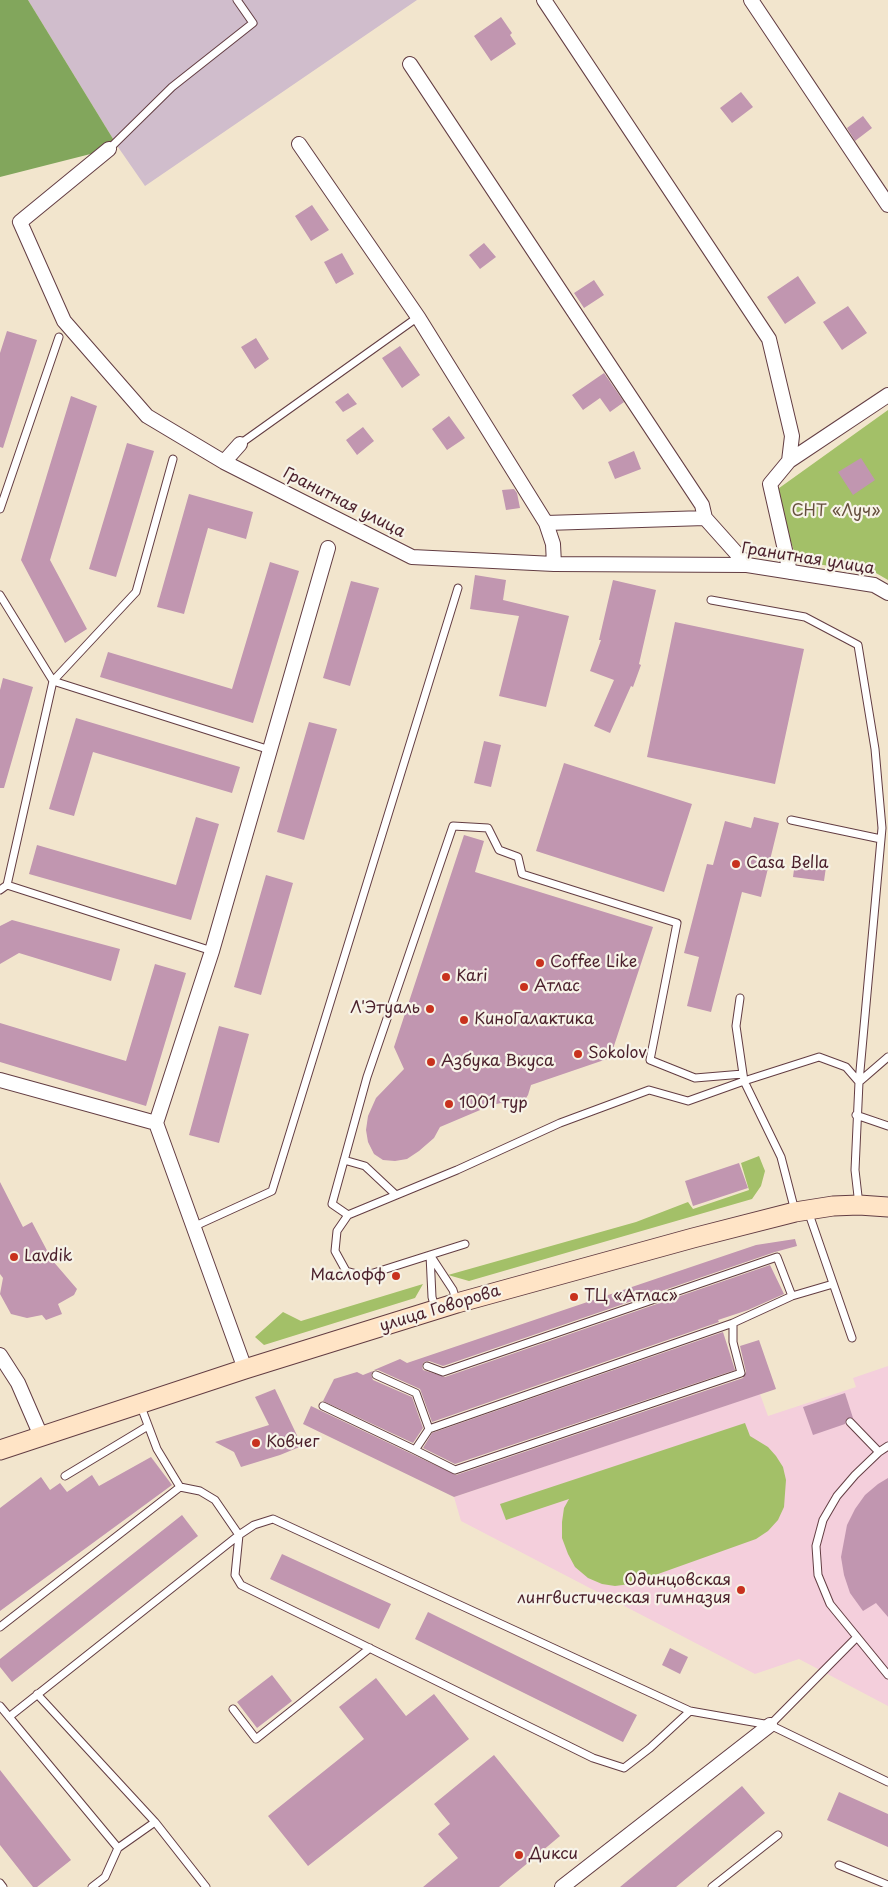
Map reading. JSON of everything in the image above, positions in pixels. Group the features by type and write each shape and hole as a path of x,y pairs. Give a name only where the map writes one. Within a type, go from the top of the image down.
{"main road":[{"name":"улица Говорова","path":"0,1450 245,1369 457,1303 693,1238 802,1211 859,1205 888,1207"}],"street":[{"path":"544,0 769,339 792,436 789,461"},
{"path":"751,0 888,205"},
{"path":"410,64 702,506 705,518 747,565"},
{"path":"299,144 418,317 546,523 553,544 554,564"},
{"name":"Гранитная улица","path":"109,149 20,222 64,321 147,416 224,462 412,557 554,564 747,565 874,585 888,593"},
{"path":"790,572 770,484 789,461 888,395"},
{"path":"224,462 240,444"},
{"path":"546,523 705,518"},
{"path":"245,1369 156,1123 212,951 328,548"},
{"path":"0,1080 156,1123"},
{"path":"0,1355 18,1383 40,1436"},
{"path":"562,1887 770,1725"}],"lane":[{"path":"109,149 172,87 253,24 237,0"},
{"path":"240,444 418,317"},
{"path":"0,509 59,337"},
{"path":"0,890 7,885 54,681 136,592 173,459"},
{"path":"193,1228 272,1191 458,588"},
{"path":"0,595 54,681 270,750"},
{"path":"711,600 805,617 858,645 874,749 882,828 856,1115 855,1170 859,1205"},
{"path":"791,820 881,839"},
{"path":"348,1214 332,1204 367,1077 453,826 488,828 499,850 518,857 522,874 677,923 650,1060 695,1078 743,1077"},
{"path":"7,885 212,951"},
{"path":"740,998 736,1026 743,1077 781,1157 833,1284 852,1338"},
{"path":"465,1244 364,1276 346,1271 336,1251 337,1231 348,1214 457,1170 560,1123 649,1090 688,1101 743,1077 820,1057 846,1067 859,1082"},
{"path":"859,1082 888,1057"},
{"path":"856,1115 888,1126"},
{"path":"344,1160 365,1166 396,1195"},
{"path":"430,1255 453,1290 457,1303"},
{"path":"430,1255 432,1297 436,1310"},
{"path":"427,1366 443,1372 777,1257 792,1296"},
{"path":"416,1450 429,1429 733,1322 792,1296 833,1284"},
{"path":"323,1406 455,1470 741,1373 733,1342 733,1322"},
{"path":"376,1376 416,1393 429,1429"},
{"path":"140,1403 157,1449 180,1487 200,1491 215,1500 239,1535 235,1575 240,1585 593,1758 624,1768 650,1748 690,1711"},
{"path":"850,1422 879,1452"},
{"path":"65,1476 148,1426"},
{"path":"888,1446 855,1474 837,1496 823,1520 816,1546 818,1574 830,1604 888,1675"},
{"path":"0,1628 180,1487"},
{"path":"10,1717 239,1535 254,1525 273,1519 690,1711 770,1725 888,1782"},
{"path":"770,1725 857,1637"},
{"path":"233,1709 256,1739 370,1648"},
{"path":"37,1694 155,1822 206,1887"},
{"path":"0,1706 118,1848"},
{"path":"92,1887 105,1877 118,1848 155,1822"},
{"path":"712,1887 778,1835"},
{"path":"839,1865 888,1885"},
{"path":"0,1883 3,1887"}],"shaded area":[{"path":"28,0 417,0 145,186 118,147"},
{"name":"Одинцовская лингвистическая гимназия","path":"888,1366 888,1706 799,1659 755,1674 461,1521 454,1497 760,1394 768,1416 856,1387 853,1378"}],"green space":[{"path":"0,0 28,0 118,147 0,177"},
{"name":"СНТ «Луч»","path":"888,410 888,580 876,573 797,561 775,491"},
{"path":"759,1156 765,1171 761,1186 752,1199 469,1281 448,1275 636,1222 688,1202 693,1209 749,1190 741,1163"},
{"path":"423,1284 415,1298 264,1345 255,1337 283,1312 301,1321"},
{"path":"745,1423 750,1436 768,1447 783,1467 786,1480 784,1507 778,1520 768,1531 756,1539 630,1584 615,1586 602,1584 588,1578 575,1567 562,1538 564,1508 569,1499 506,1520 500,1504"}],"building":[{"path":"501,17 512,33 510,35 516,44 491,61 474,36"},
{"path":"741,92 753,107 732,123 720,108"},
{"path":"863,116 872,128 855,141 847,128"},
{"path":"312,205 329,230 311,241 295,216"},
{"path":"484,243 496,257 480,269 469,255"},
{"path":"342,253 354,274 336,284 324,262"},
{"path":"798,276 816,303 785,324 767,297"},
{"path":"594,280 604,295 584,308 574,293"},
{"path":"848,306 867,333 842,350 823,322"},
{"path":"7,331 37,340 3,448 0,447 0,353"},
{"path":"256,338 269,359 255,369 241,347"},
{"path":"400,346 420,375 402,388 382,358"},
{"path":"604,373 624,402 610,412 600,398 583,410 572,395"},
{"path":"348,393 357,404 343,412 335,402"},
{"path":"71,396 97,406 50,560 87,629 65,643 21,560"},
{"path":"449,416 465,438 447,450 432,429"},
{"path":"363,427 374,441 357,455 346,440"},
{"path":"127,443 154,451 116,577 89,569"},
{"path":"634,451 641,469 615,479 608,462"},
{"path":"861,458 875,480 853,495 838,472"},
{"path":"514,489 517,493 520,508 506,510 502,490"},
{"path":"189,494 253,512 246,539 208,528 184,614 157,607"},
{"path":"270,562 299,571 253,723 100,677 108,652 232,689"},
{"path":"475,575 506,580 503,600 569,616 546,707 499,696 519,616 470,609"},
{"path":"613,580 656,590 639,664 641,665 633,687 631,686 610,733 594,726 614,680 590,671 601,640 599,640"},
{"path":"351,581 379,588 350,686 323,678"},
{"path":"675,622 804,649 775,784 647,757"},
{"path":"3,678 33,687 4,788 0,788 0,690"},
{"path":"76,718 240,767 232,793 93,752 74,816 49,809"},
{"path":"309,722 337,729 304,840 277,832"},
{"path":"484,741 501,745 491,787 474,783"},
{"path":"564,763 692,804 664,892 536,851"},
{"path":"196,817 219,824 191,920 29,874 37,845 176,885"},
{"path":"754,817 779,823 761,897 742,892 711,1012 687,1006 699,957 684,953 707,864 713,865 725,821 751,828"},
{"name":"Атлас","path":"464,835 484,841 475,872 653,927 610,1058 531,1085 528,1095 522,1104 510,1106 501,1103 492,1105 440,1127 434,1138 407,1159 383,1160 374,1154 368,1142 366,1130 368,1116 376,1098 404,1069 394,1047"},
{"path":"795,862 826,867 824,881 793,877"},
{"path":"266,875 293,883 261,995 234,987"},
{"path":"12,920 120,949 111,981 19,953 0,964 0,926"},
{"path":"155,964 186,973 146,1106 0,1062 0,1023 126,1061"},
{"path":"219,1026 249,1034 219,1143 189,1135"},
{"path":"739,1163 748,1188 693,1206 685,1181"},
{"path":"0,1182 23,1227 32,1222 52,1260 77,1289 74,1295 58,1304 62,1314 46,1320 42,1315 27,1318 11,1314 0,1294 3,1278 0,1274"},
{"path":"795,1239 797,1246 443,1366 429,1361 424,1362 423,1370 445,1377 770,1265 784,1294 748,1310 718,1320 719,1322 432,1422 420,1389 378,1370 374,1370 400,1359 407,1363 756,1245"},
{"path":"723,1332 735,1370 455,1464 423,1448 432,1433"},
{"path":"759,1340 776,1389 454,1497 303,1424 311,1406 456,1475 743,1378 746,1372 740,1346"},
{"path":"373,1371 371,1375 373,1380 412,1397 423,1428 413,1443 323,1401 334,1379 357,1372 363,1375"},
{"path":"275,1389 302,1446 241,1467 234,1452 215,1442 269,1425 255,1397"},
{"path":"845,1393 853,1418 847,1418 845,1424 813,1435 803,1407"},
{"path":"151,1457 172,1485 0,1611 0,1508 41,1477 50,1490 60,1483 67,1492 92,1475 99,1486"},
{"path":"888,1478 888,1617 876,1603 863,1611 850,1593 841,1557 847,1525 855,1509 865,1495"},
{"path":"182,1515 198,1536 12,1682 0,1667 0,1659"},
{"path":"282,1554 391,1604 379,1629 270,1579"},
{"path":"428,1612 637,1715 623,1742 415,1639"},
{"path":"670,1648 688,1657 680,1674 662,1665"},
{"path":"272,1675 292,1701 257,1728 237,1702"},
{"path":"376,1678 406,1716 434,1694 469,1739 308,1866 268,1816 364,1739 339,1707"},
{"path":"494,1755 560,1836 499,1887 423,1887 458,1858 438,1834 450,1824 434,1804"},
{"path":"0,1770 71,1860 37,1887 33,1887 0,1845"},
{"path":"742,1786 765,1813 676,1887 620,1887"},
{"path":"839,1792 888,1814 888,1847 827,1820"}],"place":[{"name":"Casa Bella","path":"736,864"},
{"name":"Coffee Like","path":"540,963"},
{"name":"Kari","path":"446,977"},
{"name":"Атлас","path":"524,987"},
{"name":"Л'Этуаль","path":"430,1009"},
{"name":"КиноГалактика","path":"464,1020"},
{"name":"Sokolov","path":"578,1054"},
{"name":"Азбука Вкуса","path":"431,1062"},
{"name":"1001 тур","path":"449,1104"},
{"name":"Lavdik","path":"14,1257"},
{"name":"Маслофф","path":"396,1276"},
{"name":"ТЦ «Атлас»","path":"574,1297"},
{"name":"Ковчег","path":"256,1443"},
{"name":"Одинцовская лингвистическая гимназия","path":"741,1590"},
{"name":"Дикси","path":"519,1855"}]}
